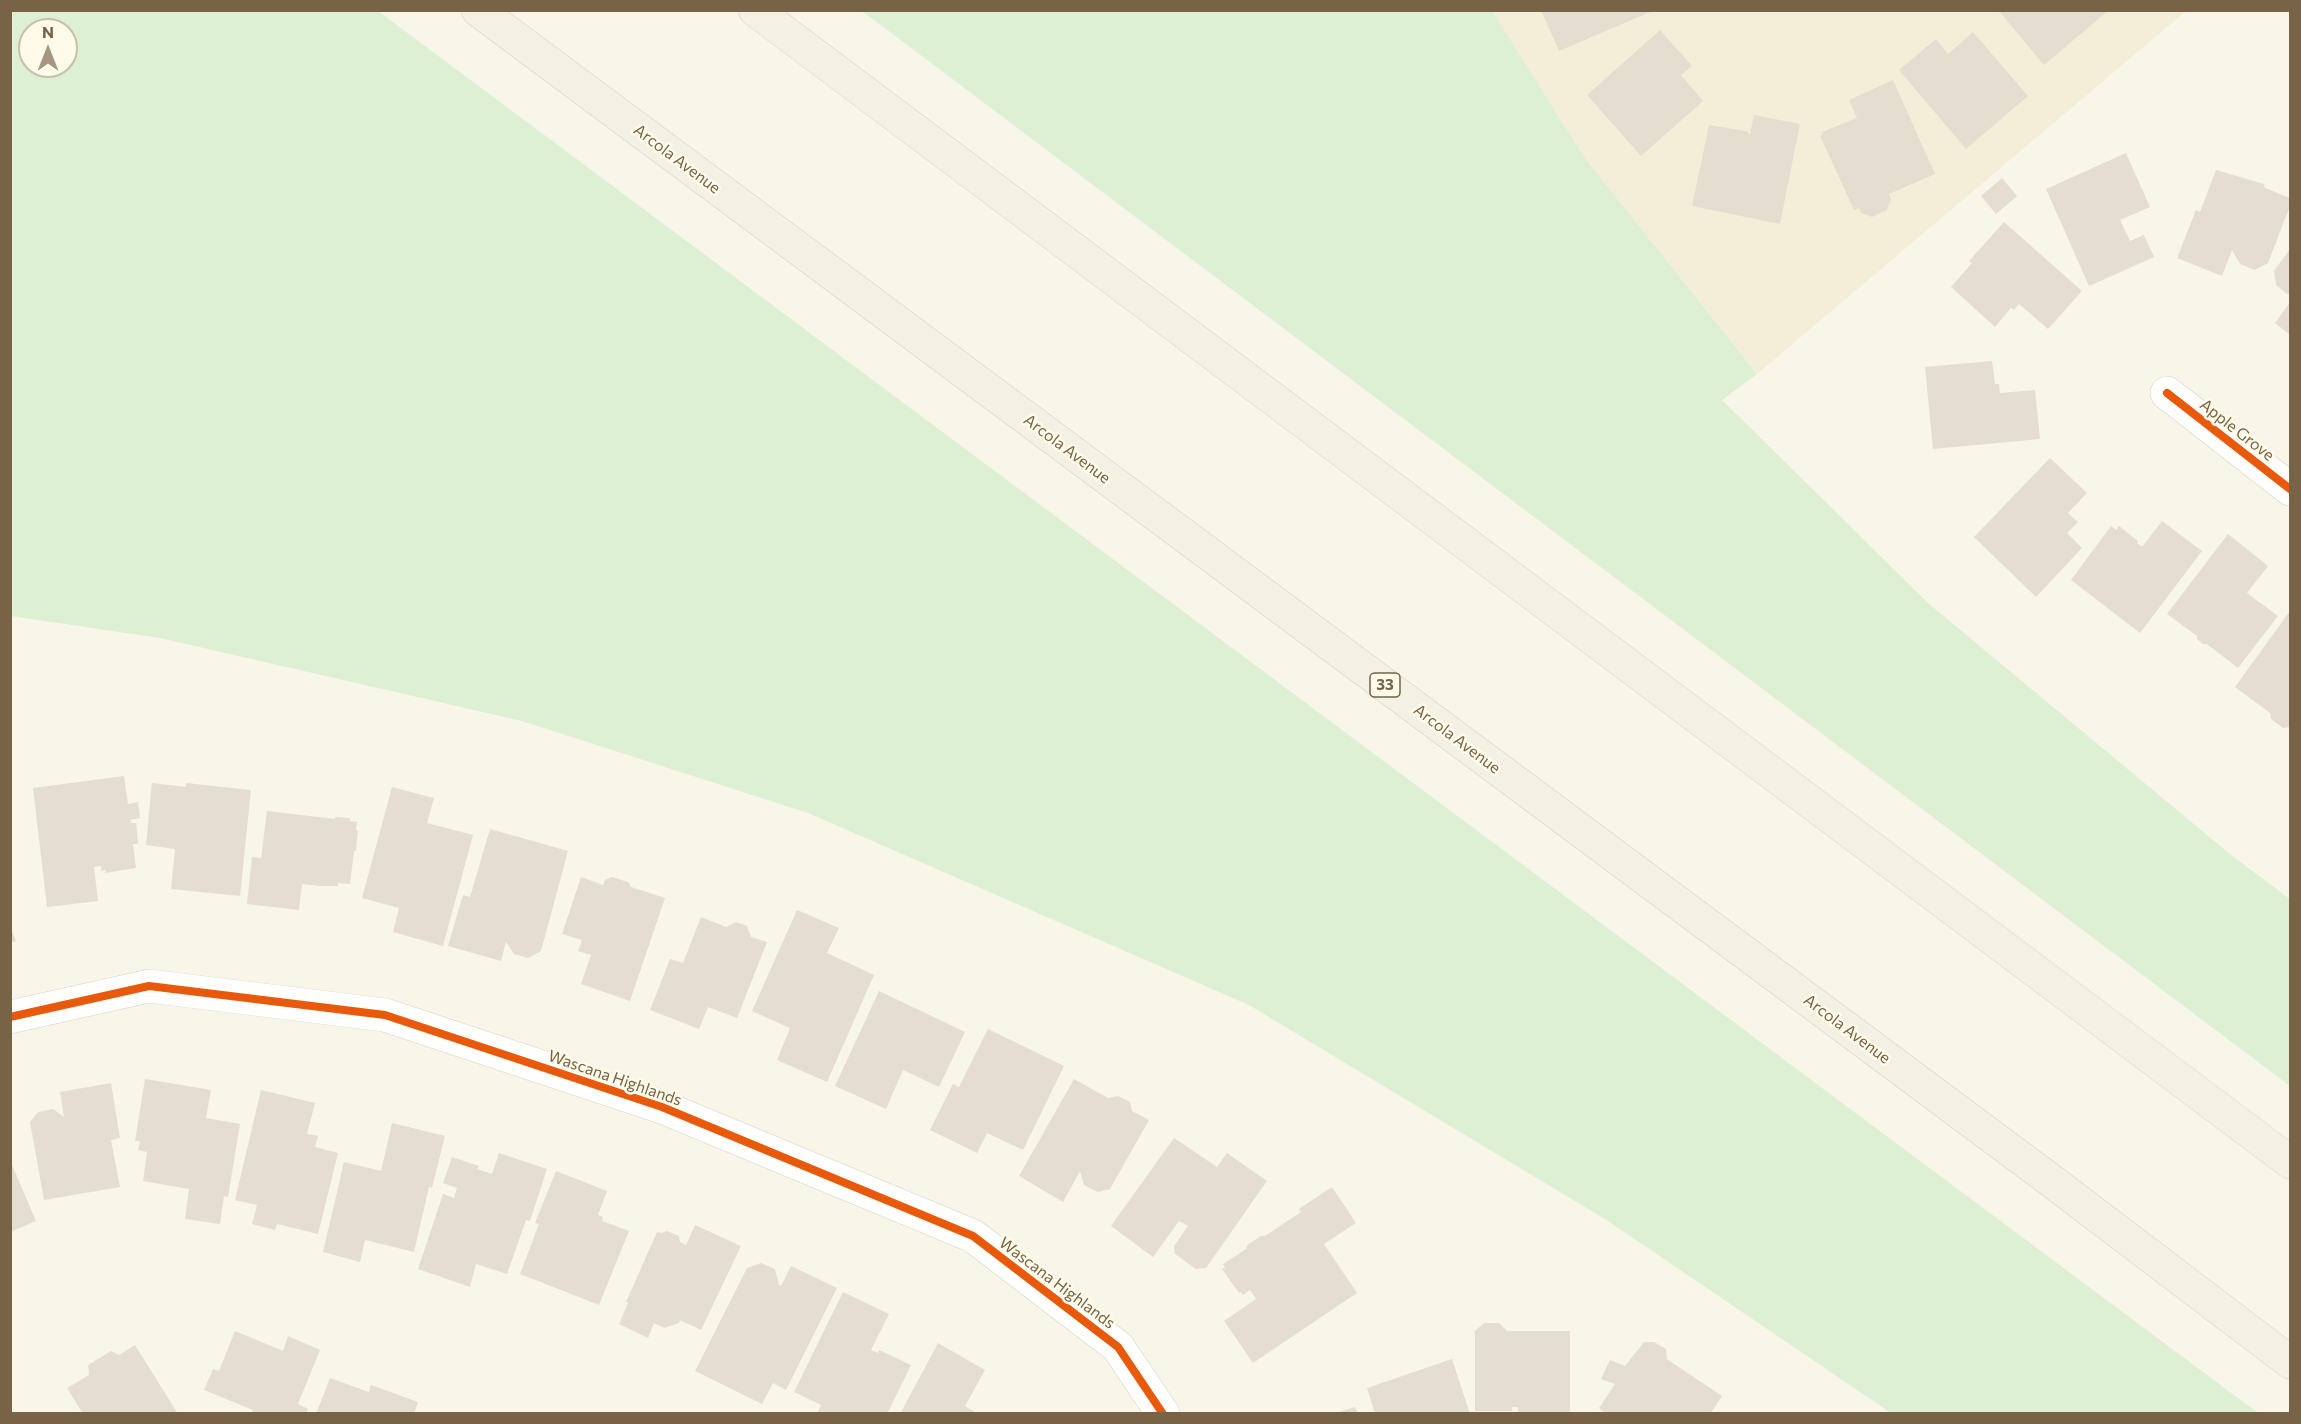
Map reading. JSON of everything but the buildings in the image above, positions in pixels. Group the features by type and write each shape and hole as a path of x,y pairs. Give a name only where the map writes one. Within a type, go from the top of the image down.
{"main road":[{"name":"Arcola Avenue","path":"478,10 2290,1362"},
{"path":"755,10 2290,1161"}],"street":[{"name":"Apple Grove","path":"2167,393 2290,489"},
{"name":"Wascana Highlands","path":"10,1017 149,987 385,1015 662,1107 973,1236 1118,1347 1163,1413"}],"shaded area":[{"path":"1492,11 2186,11 1757,374 1585,158"}],"green space":[{"path":"11,10 378,11 2258,1413 1891,1413 1608,1221 1249,1005 808,813 522,721 160,638 11,616"},
{"path":"862,11 1492,11 1585,158 1757,374 1722,400 1928,603 2231,855 2290,899 2290,1086"}],"cycle path":[{"path":"2167,393 2290,489"},
{"path":"10,1017 149,986 385,1015 662,1107 973,1236 1118,1347 1163,1414"}]}
